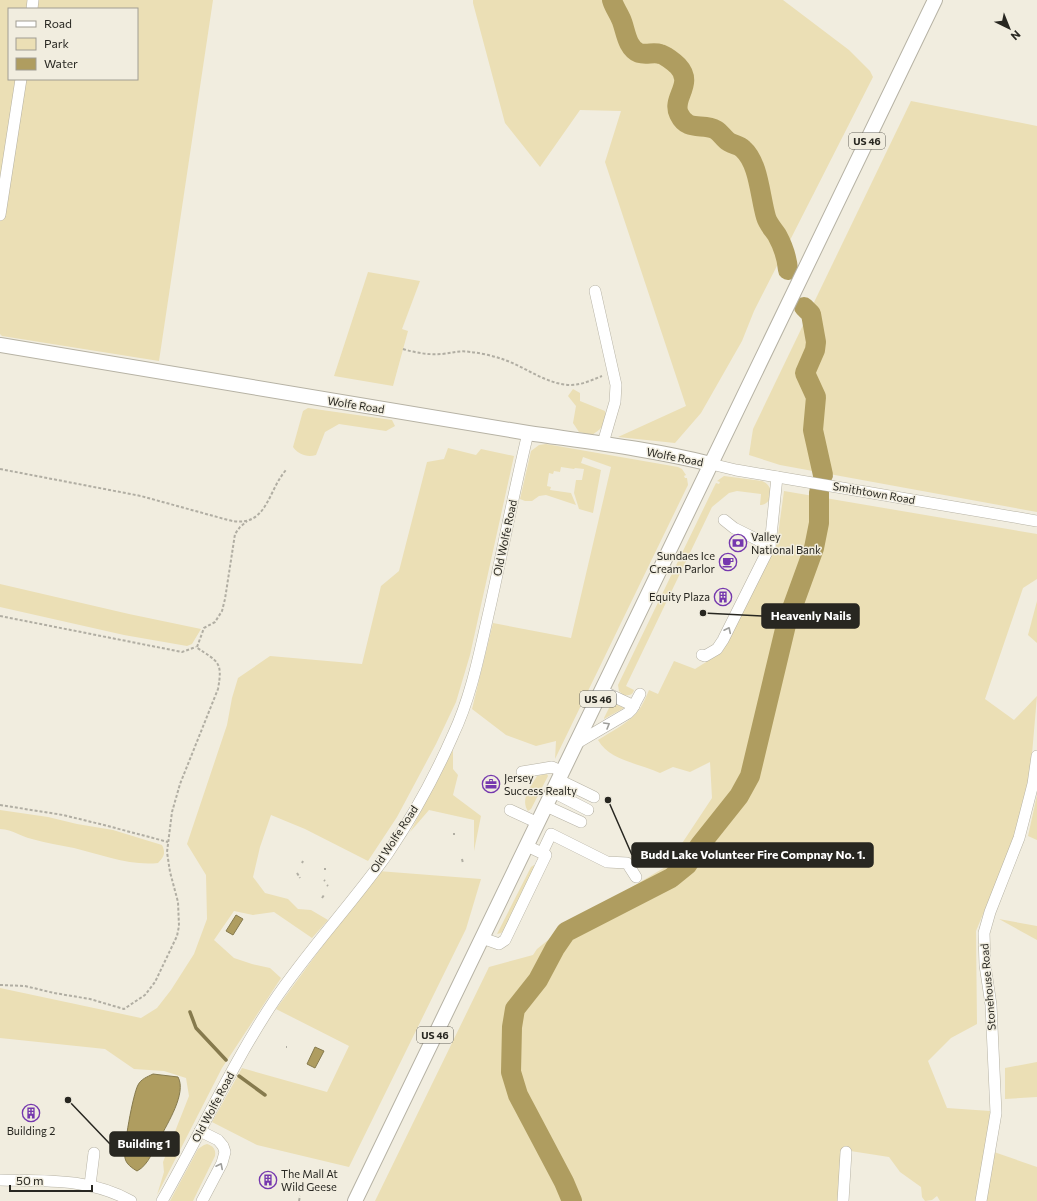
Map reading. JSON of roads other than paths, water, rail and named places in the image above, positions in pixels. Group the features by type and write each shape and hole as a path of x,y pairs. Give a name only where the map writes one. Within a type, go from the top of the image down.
{"main road":[{"name":"US 46","path":"355,1201 936,0"},
{"name":"Wolfe Road","path":"0,345 528,433 603,443 711,464"}],"street":[{"path":"0,215 21,80"},
{"path":"594,291 616,384 616,398 603,443"},
{"name":"Old Wolfe Road","path":"162,1201 243,1052 274,1002 294,973 388,853 408,821 453,735 467,702 473,678 528,433"},
{"name":"Smithtown Road","path":"711,464 736,470 1037,521"},
{"path":"702,655 704,656 717,649 723,640 770,546 777,476"},
{"path":"724,520 734,528 770,546"},
{"path":"602,691 634,706"},
{"path":"576,743 628,713 634,706 640,694"},
{"name":"Stonehouse Road","path":"981,1201 996,1113 991,1005 985,965 984,933 990,912 1019,838 1033,784 1037,756"},
{"path":"522,772 552,768 557,782 590,803"},
{"path":"510,810 543,813 580,825"},
{"path":"542,853 551,834 607,862 627,863 636,877"},
{"path":"482,938 499,944 505,940 546,855 527,846"},
{"path":"200,1131 218,1140 223,1146 225,1152 222,1162 202,1201"},
{"path":"843,1201 846,1152"},
{"path":"90,1185 94,1153"},
{"path":"0,1180 62,1182 90,1185 131,1201"}],"water":[{"path":"236,915 243,919 233,935 226,931"},
{"path":"315,1047 324,1051 315,1068 307,1064"},
{"path":"153,1074 178,1077 180,1091 171,1117 151,1156 145,1165 137,1171 128,1164 125,1158 127,1133 131,1110 138,1085 142,1080"}],"waterway":[{"path":"612,0 621,19 631,47 642,54 658,53 676,64 683,73 684,85 677,108 683,120 691,125 716,130 729,142 741,148 748,155 756,171 766,217 783,247 788,270"},
{"path":"804,307 811,314 816,342 815,350 805,373 816,397 813,430 823,475"},
{"path":"572,1201 564,1182 518,1095 511,1072 512,1027 515,1009 538,980 555,948 566,932 671,878 687,865 700,845 739,796 750,776 786,625 814,548 819,523 819,492"},
{"path":"190,1012 196,1028 226,1060"},
{"path":"239,1076 265,1095"}],"place":[{"name":"Valley National Bank","path":"738,543"},
{"name":"Sundaes Ice Cream Parlor","path":"728,562"},
{"name":"Equity Plaza","path":"723,597"},
{"name":"Heavenly Nails","path":"703,613"},
{"name":"Jersey Success Realty","path":"491,784"},
{"name":"Budd Lake Volunteer Fire Compnay No. 1.","path":"608,800"},
{"name":"Building 1","path":"68,1100"},
{"name":"Building 2","path":"31,1113"},
{"name":"The Mall At Wild Geese","path":"268,1180"}]}
